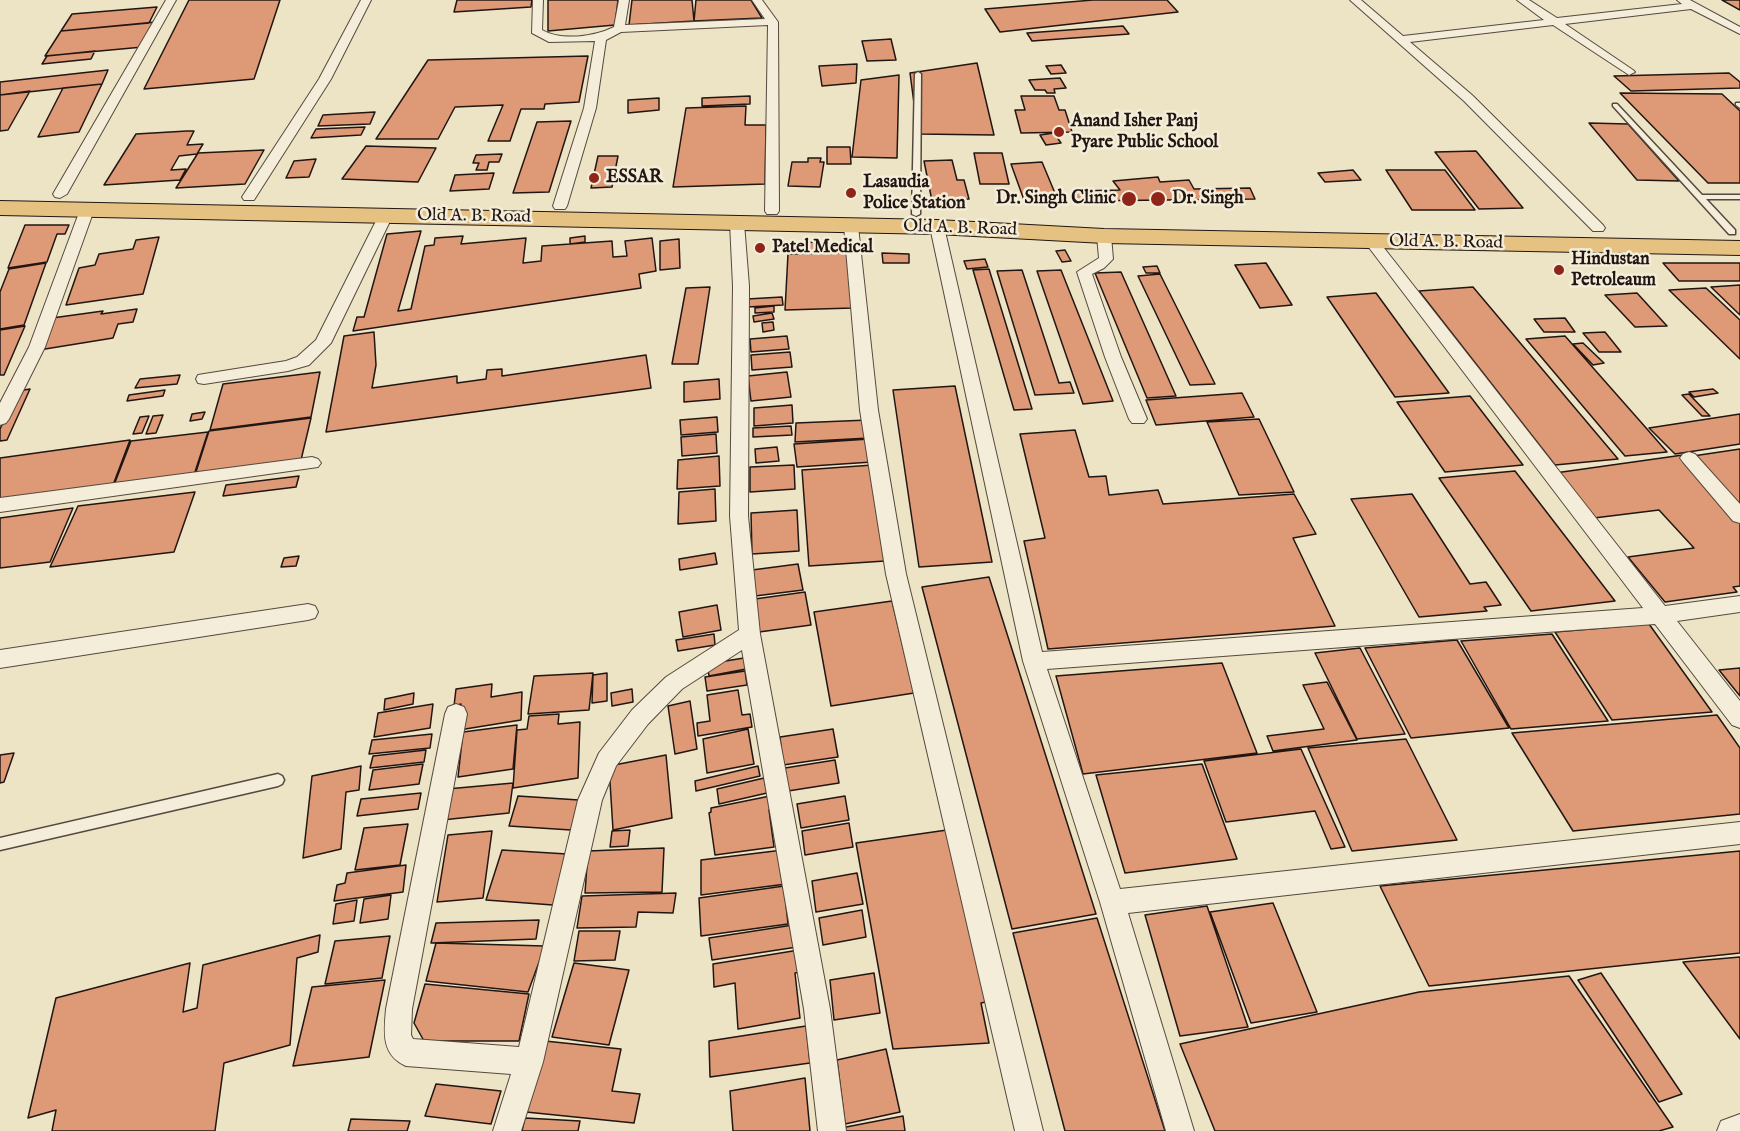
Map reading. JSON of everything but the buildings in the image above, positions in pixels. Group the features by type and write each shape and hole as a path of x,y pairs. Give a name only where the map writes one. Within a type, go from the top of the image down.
{"main road":[{"name":"Old A. B. Road","path":"0,192 1598,228 1738,237"},
{"name":"Old A. B. Road","path":"0,208 937,227 1104,236 1372,242 1738,237"}],"street":[{"path":"60,194 171,0"},
{"path":"249,197 325,80 366,0"},
{"path":"538,0 536,31 549,39 601,38 619,29 773,22"},
{"path":"619,29 624,0"},
{"path":"757,0 773,22 772,211"},
{"path":"1355,0 1468,98 1598,228"},
{"path":"1522,0 1629,72"},
{"path":"1399,40 1687,3 1740,31"},
{"path":"560,206 590,108 601,38"},
{"path":"0,419 37,347 87,210"},
{"path":"204,379 288,366 312,355 323,343 386,215"},
{"path":"737,223 741,286 739,516 750,634 818,1009 832,1131"},
{"path":"851,226 869,410 896,574 1029,1131"},
{"path":"937,227 1034,661 1112,902 1180,1131"},
{"path":"1104,236 1106,259 1100,265 1084,272 1113,357 1138,419"},
{"path":"1372,242 1740,718"},
{"path":"1689,458 1740,516"},
{"path":"0,506 312,463"},
{"path":"1034,661 1662,615 1740,604"},
{"path":"0,660 308,612"},
{"path":"507,1131 529,1062 590,800 607,760 640,717 674,683 750,634"},
{"path":"456,714 399,1009 397,1039 406,1052 529,1062"},
{"path":"1112,902 1740,833"},
{"path":"1731,1131 1740,1128"}],"lane":[{"path":"916,214 918,74"},
{"path":"1615,105 1738,237"},
{"path":"1701,197 1740,197"},
{"path":"0,844 278,780"}],"place":[{"name":"Anand Isher Panj Pyare Public School","path":"1059,132"},
{"name":"ESSAR","path":"594,178"},
{"name":"Lasaudia Police Station","path":"851,193"},
{"name":"Dr. Singh Clinic","path":"1129,199"},
{"name":"Dr. Singh","path":"1158,199"},
{"name":"Patel Medical","path":"760,248"},
{"name":"Hindustan Petroleaum","path":"1559,270"}]}
